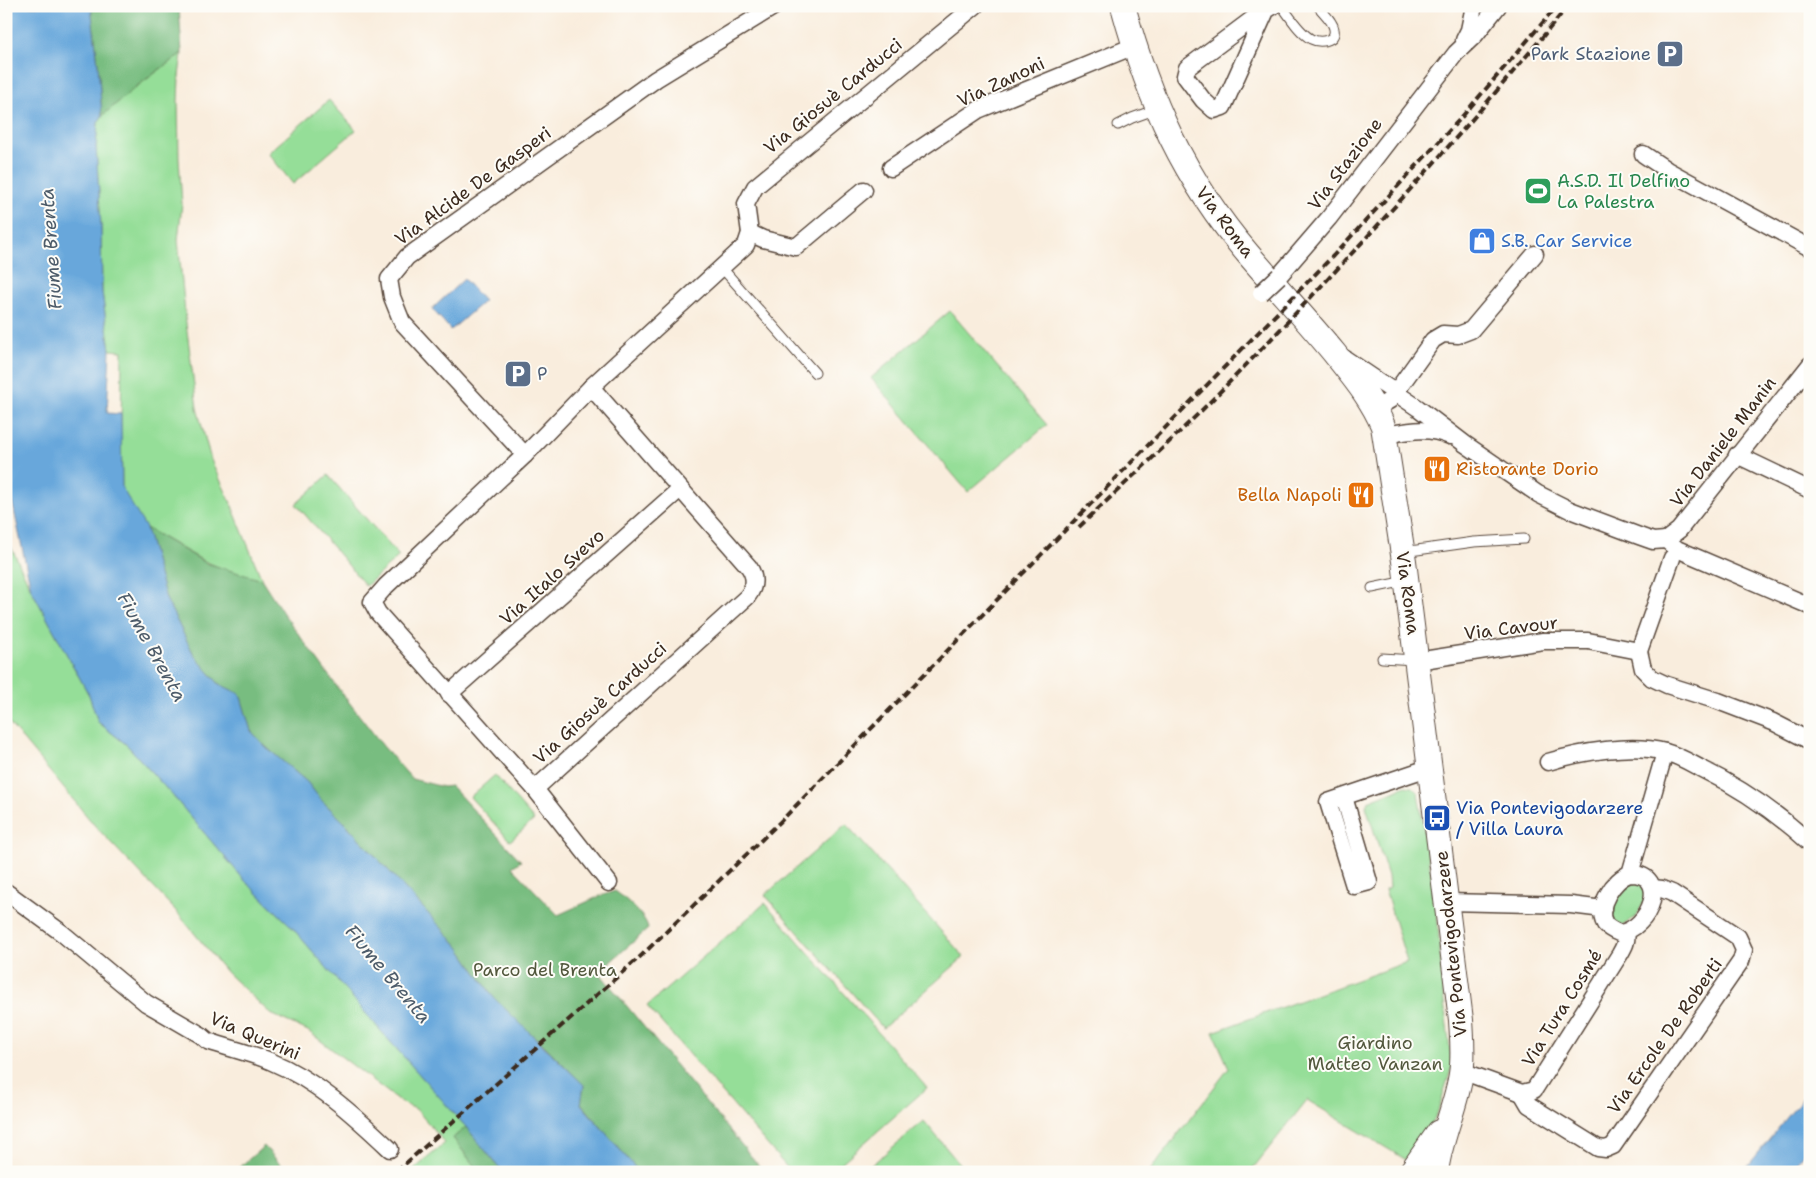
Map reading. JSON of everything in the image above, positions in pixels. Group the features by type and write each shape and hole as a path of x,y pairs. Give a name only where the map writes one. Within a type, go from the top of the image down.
{"main road":[{"name":"Via Roma","path":"1123,6 1134,46 1158,109 1185,165 1216,214 1248,254 1332,350 1362,389 1383,426 1387,463 1402,552 1429,759"},
{"name":"Via Pontevigodarzere","path":"1429,759 1461,1020 1462,1050 1461,1073 1456,1096 1448,1118 1436,1172"},
{"name":"Via Pontevigodarzere","path":"1411,1172 1448,1118"}],"street":[{"name":"Via Alcide De Gasperi","path":"525,455 402,322 392,297 389,279 407,257 656,79 775,6"},
{"name":"Via Giosuè Carducci","path":"591,387 749,567 754,581 751,592 535,789 378,613 372,602 386,586 525,455 591,387 746,245 750,233 746,204 755,187 975,6"},
{"name":"Via Stazione","path":"1456,54 1469,30 1474,6"},
{"name":"Via Stazione","path":"1261,293 1279,276 1329,218 1456,54 1475,35 1498,6"},
{"path":"1269,9 1223,107 1214,110 1203,100 1185,76 1187,68 1269,9"},
{"name":"Via Zanoni","path":"891,168 978,110 1134,46"},
{"path":"1643,154 1667,170 1810,248"},
{"path":"750,233 763,239 796,247 864,190"},
{"path":"1375,409 1390,400 1433,340 1443,334 1458,335 1470,330 1535,254"},
{"path":"1332,350 1396,392 1457,438 1538,494 1570,510 1653,541 1666,540 1677,548 1809,603"},
{"name":"Via Daniele Manin","path":"1666,540 1679,530 1738,455 1807,373"},
{"path":"1384,435 1423,429 1433,430 1457,438"},
{"path":"1738,455 1810,490"},
{"name":"Via Italo Svevo","path":"449,694 680,489"},
{"path":"1672,558 1639,651 1643,670 1652,678 1667,685 1718,701 1773,722 1810,741"},
{"name":"Via Cavour","path":"1417,661 1542,641 1588,641 1639,651"},
{"path":"1548,762 1574,754 1640,748 1665,752 1727,781 1758,800 1786,820 1810,843"},
{"path":"1630,874 1665,752"},
{"path":"1344,796 1369,882 1354,886 1328,802 1344,796 1418,770 1429,759"},
{"path":"535,789 610,884"},
{"path":"1638,874 1649,881 1653,888 1651,903 1643,920 1633,930 1619,933 1605,923 1603,909 1609,893 1625,875 1638,874"},
{"name":"Via Ercole De Roberti","path":"1522,1093 1529,1105 1598,1148 1606,1149 1613,1146 1741,960 1744,950 1738,937 1672,894 1662,889 1653,888"},
{"name":"Via Querini","path":"6,892 62,933 146,1003 208,1041 270,1062 308,1081 330,1096 390,1149"},
{"path":"1447,902 1571,904 1603,909"},
{"name":"Via Tura Cosmé","path":"1461,1073 1470,1074 1522,1093 1534,1090 1626,944 1628,936 1626,933"}],"lane":[{"path":"1282,6 1306,36 1320,42 1327,41 1334,33 1334,28 1318,6"},
{"path":"1118,125 1158,109"},
{"path":"722,268 815,373"},
{"path":"1402,552 1474,542 1524,539"},
{"path":"1372,588 1406,581"},
{"path":"1382,658 1417,661"}],"green space":[{"path":"91,6 179,6 182,53 137,86 102,116 98,64"},
{"path":"182,53 178,102 182,204 178,240 197,408 211,460 262,580 233,573 202,560 146,528 122,488 122,351 110,350 102,292 101,226 96,146 98,123 102,116 131,91"},
{"path":"329,100 356,130 293,184 268,153"},
{"path":"950,311 1047,425 968,492 871,378"},
{"path":"328,475 399,556 366,586 296,504"},
{"name":"Parco del Brenta","path":"146,528 206,563 262,580 283,613 338,688 383,746 412,779 443,787 451,786 521,861 512,867 558,915 615,891 635,908 644,919 648,929 601,970 602,976 764,1172 639,1172 581,1103 584,1085 494,998 459,947 343,821 321,800 307,782 266,747 251,731 240,694 219,684 194,655 166,599"},
{"path":"6,536 31,589 89,695 98,722 127,745 246,882 290,925 466,1127 453,1138 479,1172 411,1172 445,1143 416,1109 402,1103 308,1031 271,1014 227,973 176,911 96,827 6,719"},
{"path":"495,775 534,820 510,841 470,797"},
{"name":"Giardino Matteo Vanzan","path":"1406,786 1412,787 1418,793 1437,910 1443,994 1452,1066 1437,1114 1408,1161 1307,1100 1250,1172 1149,1172 1229,1068 1213,1032 1407,962 1385,890 1389,888 1388,876 1366,806 1368,801"},
{"path":"846,824 964,957 883,1028 765,895"},
{"path":"1636,881 1643,885 1646,898 1636,917 1622,926 1612,923 1611,909 1615,896 1624,886"},
{"path":"765,903 927,1088 831,1172 791,1172 647,1006"},
{"path":"924,1121 966,1172 863,1172"},
{"path":"466,1127 503,1172 479,1172 453,1138"},
{"path":"264,1146 285,1169 282,1172 234,1172"}],"water":[{"name":"Fiume Brenta","path":"6,6 91,6 102,116 98,123 96,146 101,226 102,292 110,350 107,413 121,414 122,488 146,528 166,599 194,655 219,684 240,694 251,731 266,747 307,782 321,800 343,821 459,947 494,998 584,1085 581,1104 639,1172 503,1172 290,925 246,882 127,745 98,722 89,695 31,589 6,473"},
{"path":"464,279 484,301 451,330 432,309"},
{"path":"1810,1089 1810,1145 1789,1172 1743,1172"}],"railway":[{"path":"396,1172 642,955 780,822 1333,256 1460,119 1557,6"},
{"path":"1079,527 1190,422 1299,310 1391,211 1568,6"}],"place":[{"name":"Park Stazione","path":"1670,54"},
{"name":"A.S.D. Il Delfino La Palestra","path":"1538,191"},
{"name":"S.B. Car Service","path":"1482,241"},
{"name":"P","path":"518,374"},
{"name":"Ristorante Dorio","path":"1437,469"},
{"name":"Bella Napoli","path":"1361,495"},
{"name":"Via Pontevigodarzere / Villa Laura","path":"1437,818"}]}
